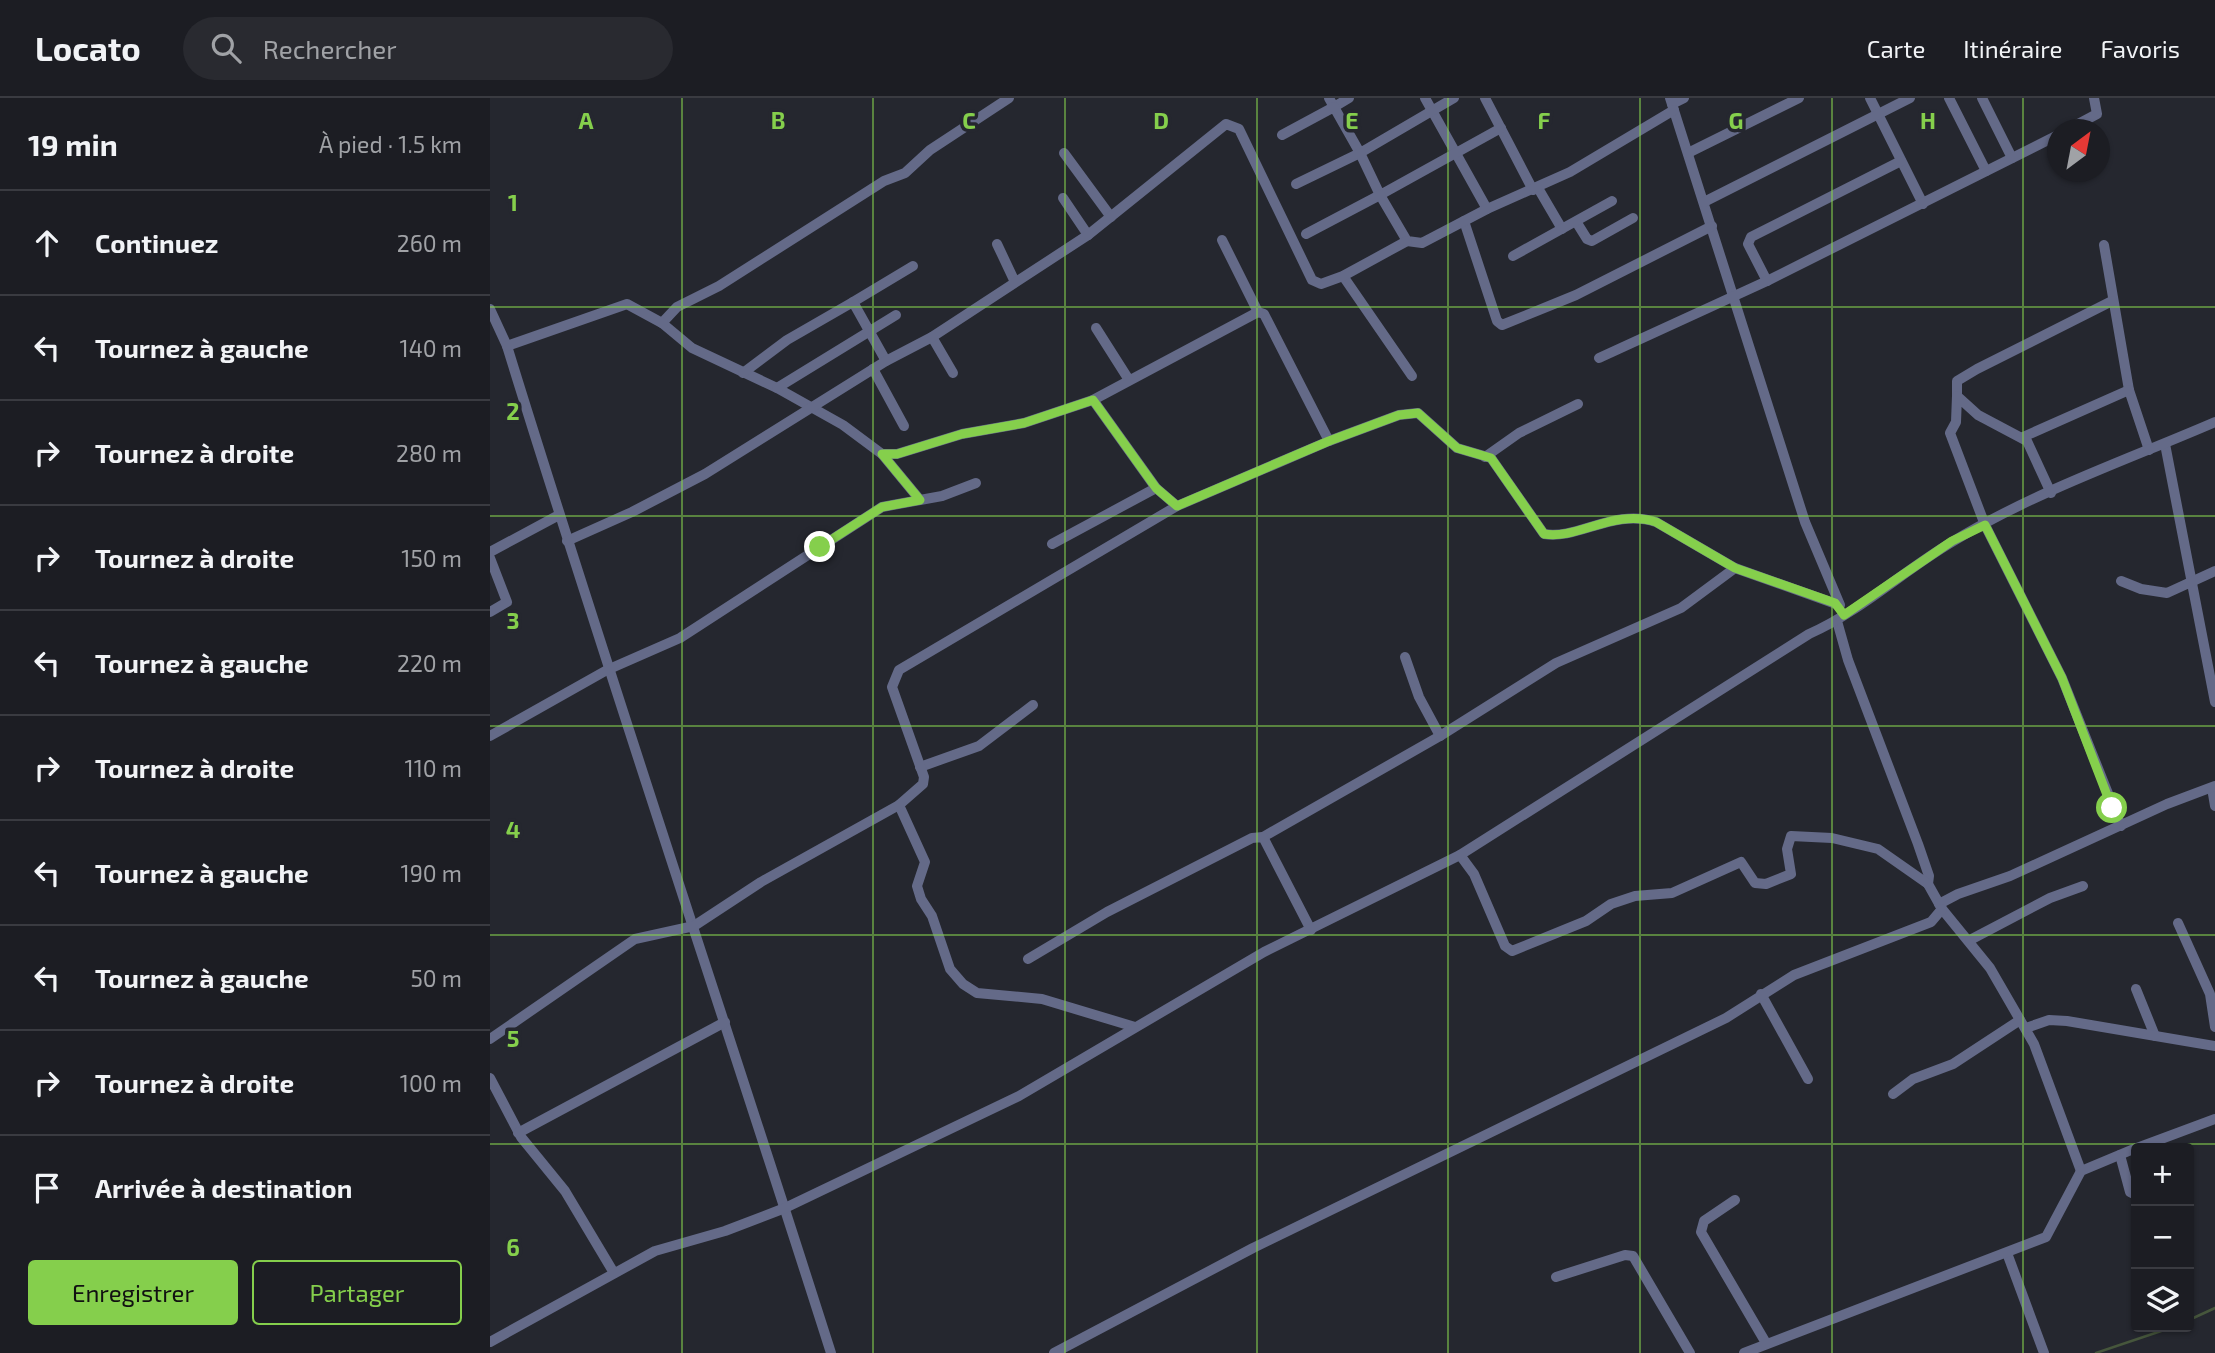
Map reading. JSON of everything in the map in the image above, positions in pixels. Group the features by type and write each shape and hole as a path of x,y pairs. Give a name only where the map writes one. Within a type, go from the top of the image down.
{"street":[{"path":"662,323 677,307 719,286 884,181 905,173 930,150 1009,98"},
{"path":"1282,135 1332,102 1349,98"},
{"path":"1425,98 1487,209"},
{"path":"1296,184 1360,153 1454,98"},
{"path":"1485,98 1535,189 1562,229"},
{"path":"567,541 632,512 705,474 886,361 932,337 1088,235 1195,146 1226,124 1233,124 1239,129 1307,275 1321,284 1343,276 1406,241 1422,243 1487,209 1570,172 1684,98"},
{"path":"1688,153 1799,98"},
{"path":"1870,98 1923,204"},
{"path":"1704,202 1910,98"},
{"path":"1949,98 1986,171"},
{"path":"1982,98 2012,158"},
{"path":"2088,119 2097,114 2094,98"},
{"path":"1332,102 1406,241"},
{"path":"1672,104 1805,522 1839,605 1848,660 1918,844 1929,876 1928,884"},
{"path":"1306,234 1501,128"},
{"path":"1599,358 1767,281 2047,140"},
{"path":"1064,153 1111,217"},
{"path":"1767,281 1748,244 1751,237 1901,161"},
{"path":"1063,198 1088,235"},
{"path":"1513,256 1577,223 1612,201"},
{"path":"1577,223 1587,239 1592,241 1633,218"},
{"path":"1464,221 1497,321 1502,325 1576,295 1712,226"},
{"path":"1222,240 1258,312 1264,314 1329,441"},
{"path":"997,244 1015,282"},
{"path":"2104,245 2129,390 2149,450"},
{"path":"743,373 787,340 913,266"},
{"path":"1343,276 1412,376"},
{"path":"2112,301 1977,369 1957,382 1956,422 1950,433 1985,525 2062,678 2121,826"},
{"path":"853,302 886,361"},
{"path":"507,346 626,304 662,323 692,348 777,388 843,425 882,454 920,500"},
{"path":"490,309 507,346 607,670 694,926 831,1353"},
{"path":"882,454 897,454 962,434 1024,423 1093,400 1258,312"},
{"path":"777,388 896,315"},
{"path":"1096,328 1129,380"},
{"path":"932,337 953,373"},
{"path":"873,369 904,426"},
{"path":"2023,437 2129,390"},
{"path":"1957,396 1978,415 2023,437 2050,493"},
{"path":"1093,400 1156,488 1177,506"},
{"path":"1485,457 1519,433 1578,404"},
{"path":"490,1039 635,939 694,926 761,882 899,805 922,785 920,767 892,687 899,670 1177,506 1329,441 1399,415 1418,413 1446,441 1485,457 1499,467 1544,534 1628,517 1643,518 1656,522 1735,568 1839,605"},
{"path":"490,1342 654,1251 725,1231 785,1208 1019,1096 1264,952 1460,855 1809,634 1841,618 1952,541 2050,493 2215,422"},
{"path":"2165,444 2215,702"},
{"path":"490,736 607,670 680,638 882,507 943,496 976,483"},
{"path":"1052,544 1156,488"},
{"path":"490,552 559,516"},
{"path":"490,558 507,602 490,612"},
{"path":"1028,959 1107,912 1252,838 1263,837 1440,736 1556,663 1681,608 1735,568"},
{"path":"2121,581 2141,589 2167,593 2215,571"},
{"path":"2204,644 2215,638"},
{"path":"1405,657 1419,697 1440,736"},
{"path":"920,767 979,746 1033,705"},
{"path":"1054,1353 1253,1248 1726,1018 1761,995 1822,963 1931,922 1938,903 2213,787 2215,806"},
{"path":"899,805 925,862 918,886 921,899 932,916 950,969 963,984 977,993 1042,999 1135,1027"},
{"path":"1460,855 1474,874 1505,946 1512,951 1535,944 1586,920 1611,904 1635,896 1672,893 1741,862 1755,883 1766,884 1791,874 1787,849 1791,836 1832,838 1878,849 1928,884 1938,903 1970,940 2023,1024 2051,1083 2081,1171"},
{"path":"1263,837 1311,930"},
{"path":"1970,940 2050,898 2083,886"},
{"path":"2178,923 2210,994 2215,1027"},
{"path":"2136,989 2155,1036"},
{"path":"1761,995 1808,1079"},
{"path":"1893,1094 1913,1079 1953,1064 2023,1024 2049,1020 2215,1046"},
{"path":"518,1133 725,1022"},
{"path":"490,1078 518,1133 565,1191 614,1273"},
{"path":"2150,1143 2215,1119"},
{"path":"1750,1352 1766,1343 2046,1237 2081,1171 2131,1150"},
{"path":"2120,1155 2131,1192"},
{"path":"1735,1200 1704,1221 1701,1232 1766,1343"},
{"path":"2007,1253 2045,1353"},
{"path":"1556,1277 1625,1255 1633,1256 1690,1353"}],"waterway":[{"path":"2194,1318 2215,1308"},
{"path":"2096,1353 2158,1332"}],"route":[{"path":"820,547 882,507 920,500 882,454 897,454 962,434 1024,423 1093,400 1156,488 1177,506 1207,496 1329,441 1399,415 1418,413 1425,417 1446,441 1457,448 1491,458 1535,525 1544,534 1628,517 1643,518 1656,522 1735,568 1835,603 1844,615 1952,541 1985,525 2062,678 2112,808"}]}
